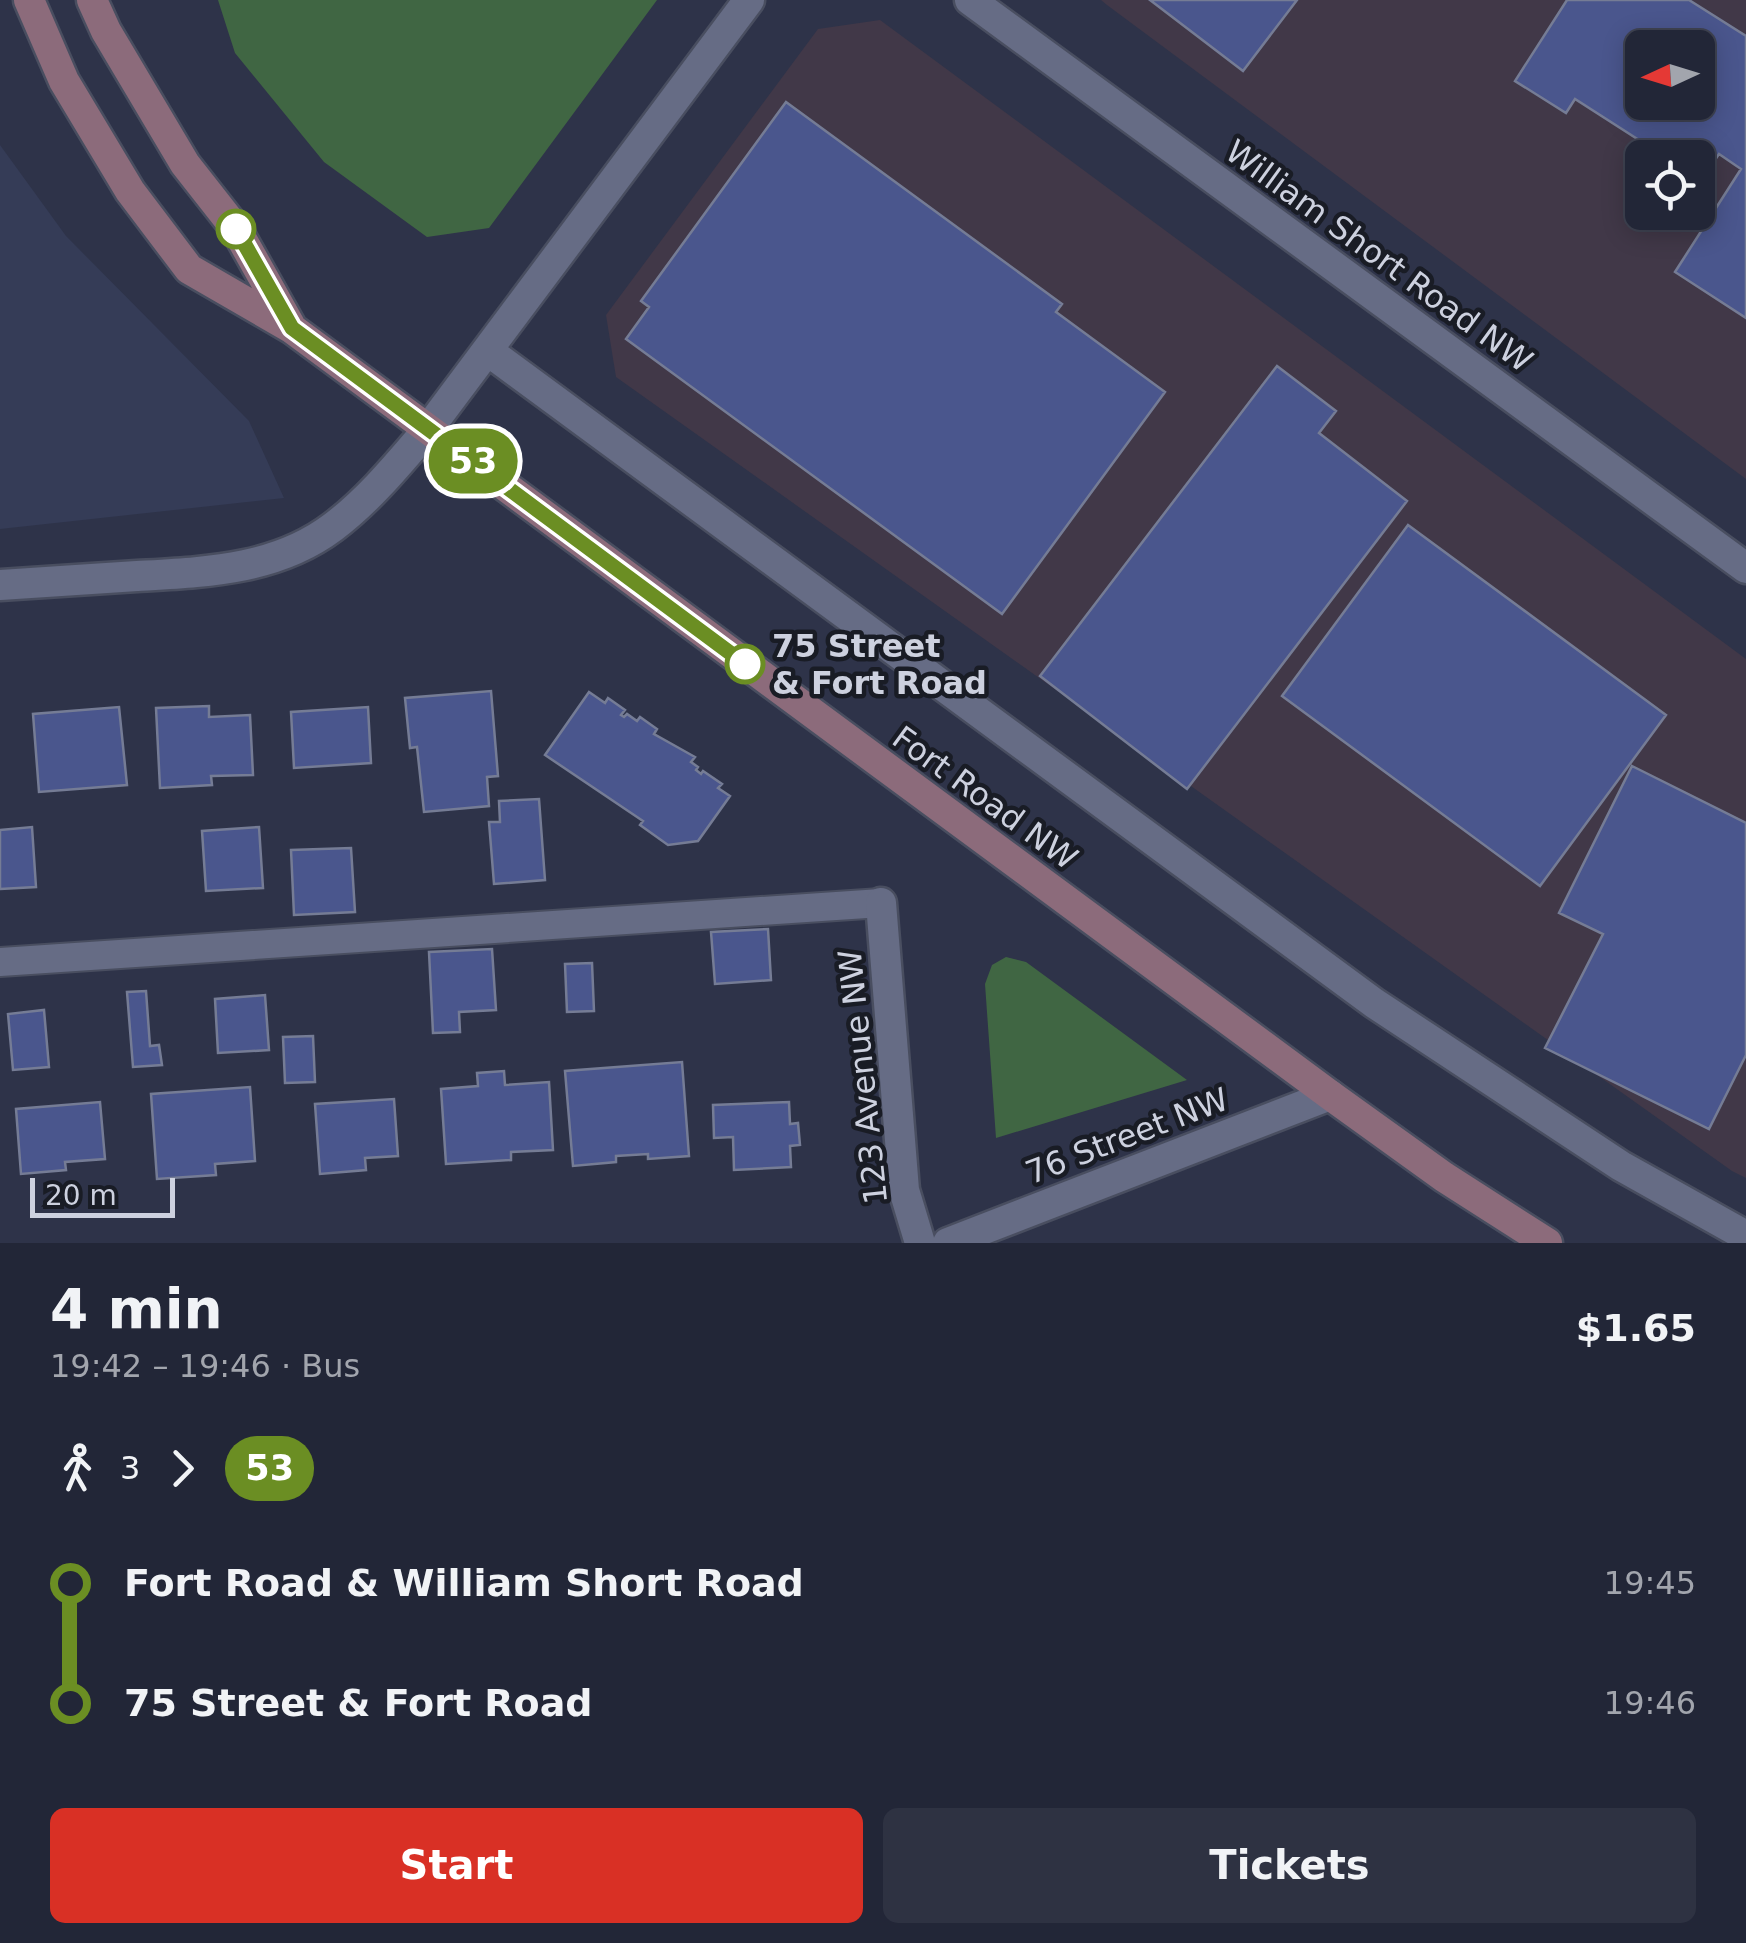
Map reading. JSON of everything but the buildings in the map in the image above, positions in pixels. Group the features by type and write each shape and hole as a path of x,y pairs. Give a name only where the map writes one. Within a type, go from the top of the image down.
{"street":[{"name":"Fort Road NW","path":"29,0 64,80 130,191 189,269 292,328 1330,1095 1444,1177 1547,1243"},
{"name":"Fort Road NW","path":"92,0 106,31 185,164 236,229 292,328"},
{"path":"0,585 213,571 256,564 332,528 380,485 428,428 749,0"},
{"name":"William Short Road NW","path":"970,0 1746,568"},
{"path":"488,351 1374,1002 1621,1166 1746,1236"},
{"name":"123 Avenue NW","path":"882,903 904,1190 920,1243"},
{"name":"76 Street NW","path":"948,1243 1330,1095"}],"lane":[{"path":"0,962 882,903"}],"shaded area":[{"path":"1101,0 1746,0 1746,479"},
{"path":"880,20 1746,659 1746,1178 616,377 606,315 818,29"},
{"path":"0,145 66,236 249,421 284,498 0,529"}],"green space":[{"path":"218,0 657,0 489,228 427,237 324,162 235,53"},
{"path":"1006,957 1026,962 1187,1080 996,1138 985,984 992,965"}],"bus line":[{"name":"53","path":"236,229 292,328 745,664"}],"place":[{"name":"75 Street & Fort Road","path":"745,664"}]}
